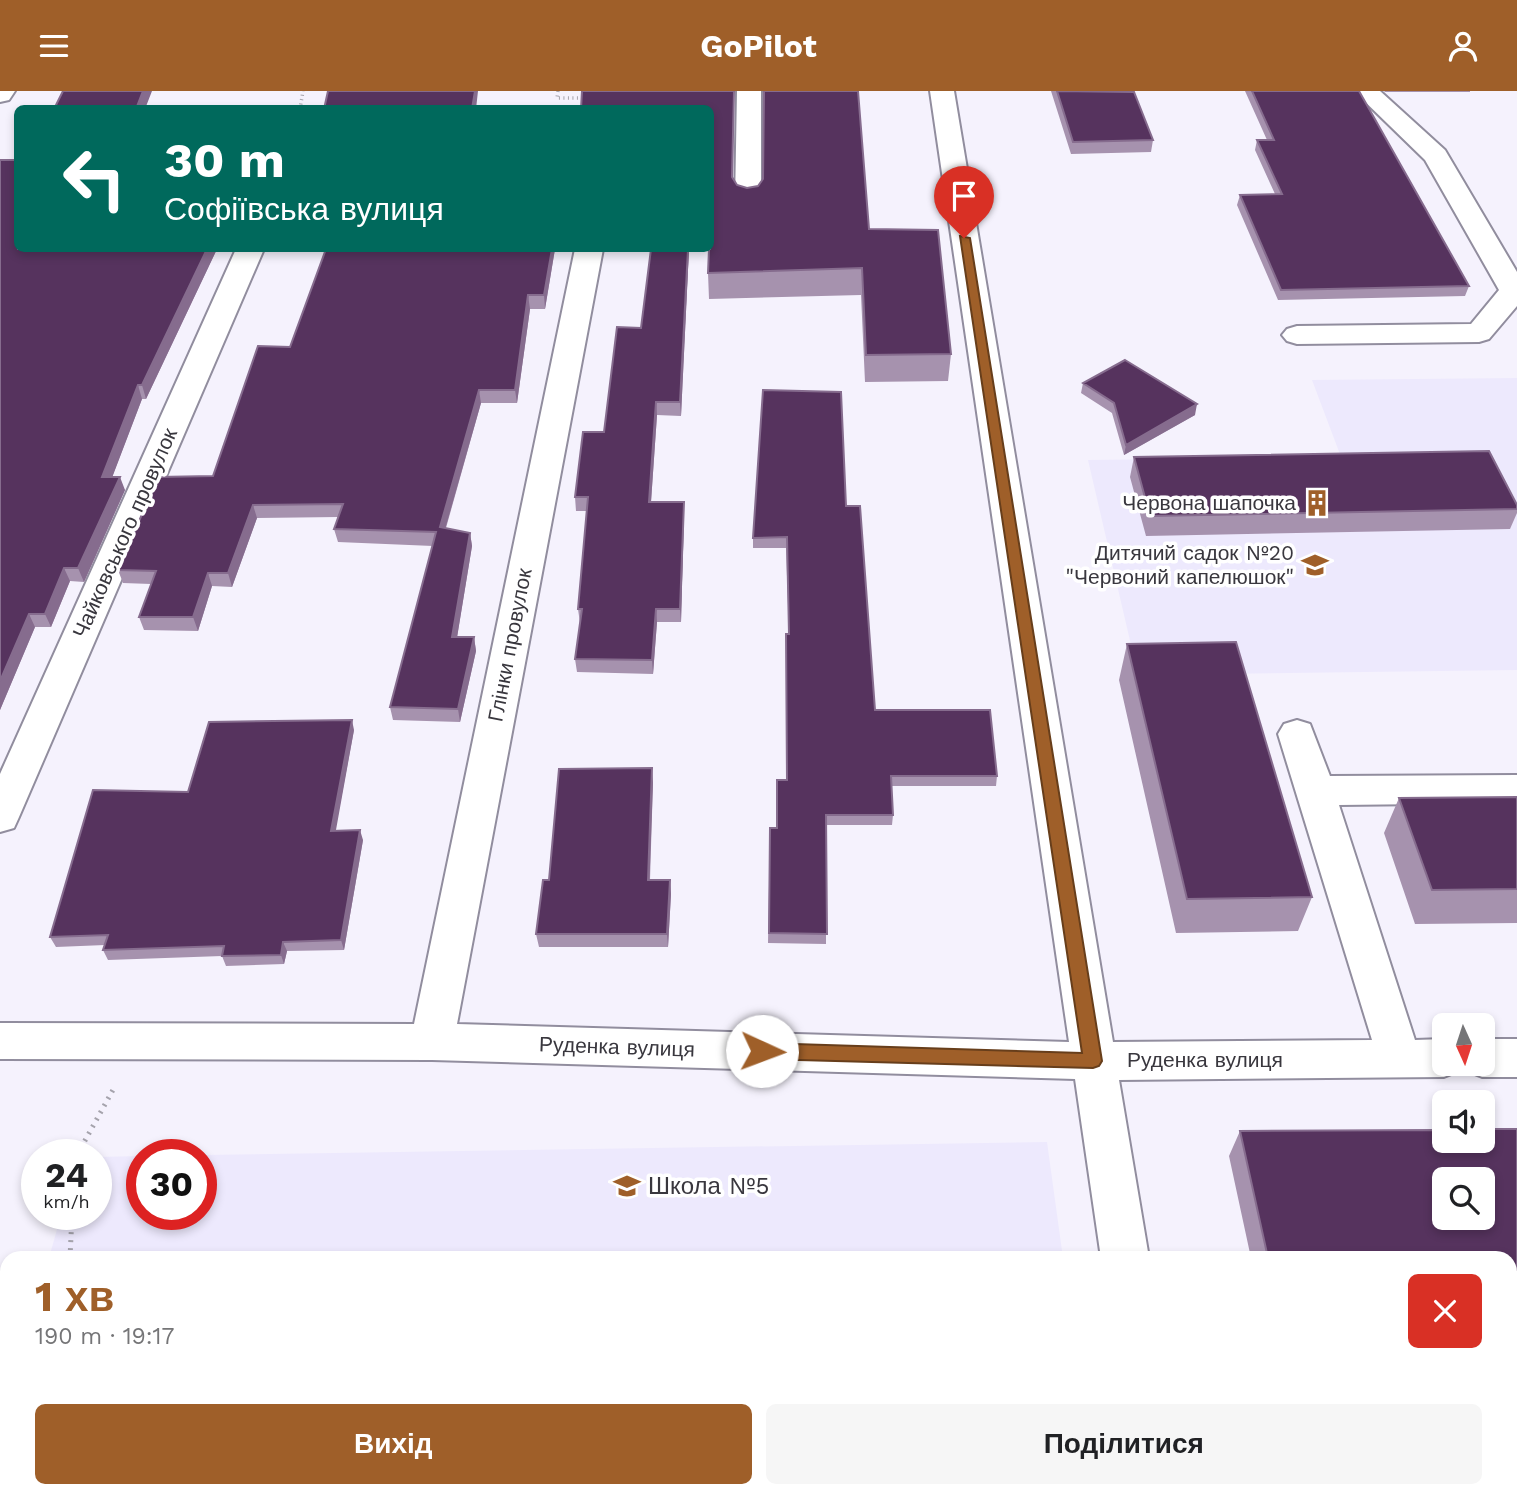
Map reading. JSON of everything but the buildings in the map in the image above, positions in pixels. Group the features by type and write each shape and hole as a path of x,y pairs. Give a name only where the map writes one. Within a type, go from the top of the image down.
{"street":[{"path":"748,202 749,91"},
{"path":"942,91 1124,1251"},
{"path":"1297,335 1479,333 1514,291 1436,156 1366,91"},
{"name":"Чайковського провулок","path":"0,817 249,252"},
{"name":"Глінки провулок","path":"432,1042 588,252"},
{"path":"1297,734 1400,1059"},
{"path":"1315,791 1517,789"},
{"name":"Руденка вулиця","path":"0,1041 432,1042 1093,1061 1432,1058"},
{"path":"1495,1058 1517,1058"}],"path":[{"path":"558,91 557,98 595,98"},
{"path":"86,1139 114,1088 129,1041"},
{"path":"70,1251 71,1230"}],"shaded area":[{"name":"Дитячий садок №20 \"Червоний капелюшок\"","path":"1517,378 1517,670 1138,675 1088,460 1341,457 1312,380"},
{"name":"Школа №5","path":"1047,1142 1062,1251 51,1251 57,1230 112,1230 112,1157 126,1156 126,1230 217,1230 217,1155"}],"place":[{"name":"Червона шапочка","path":"1317,503"},
{"name":"Дитячий садок №20 \"Червоний капелюшок\"","path":"1315,565"},
{"name":"Школа №5","path":"627,1186"}],"route":[{"path":"762,1051 1093,1061 964,238"}]}
